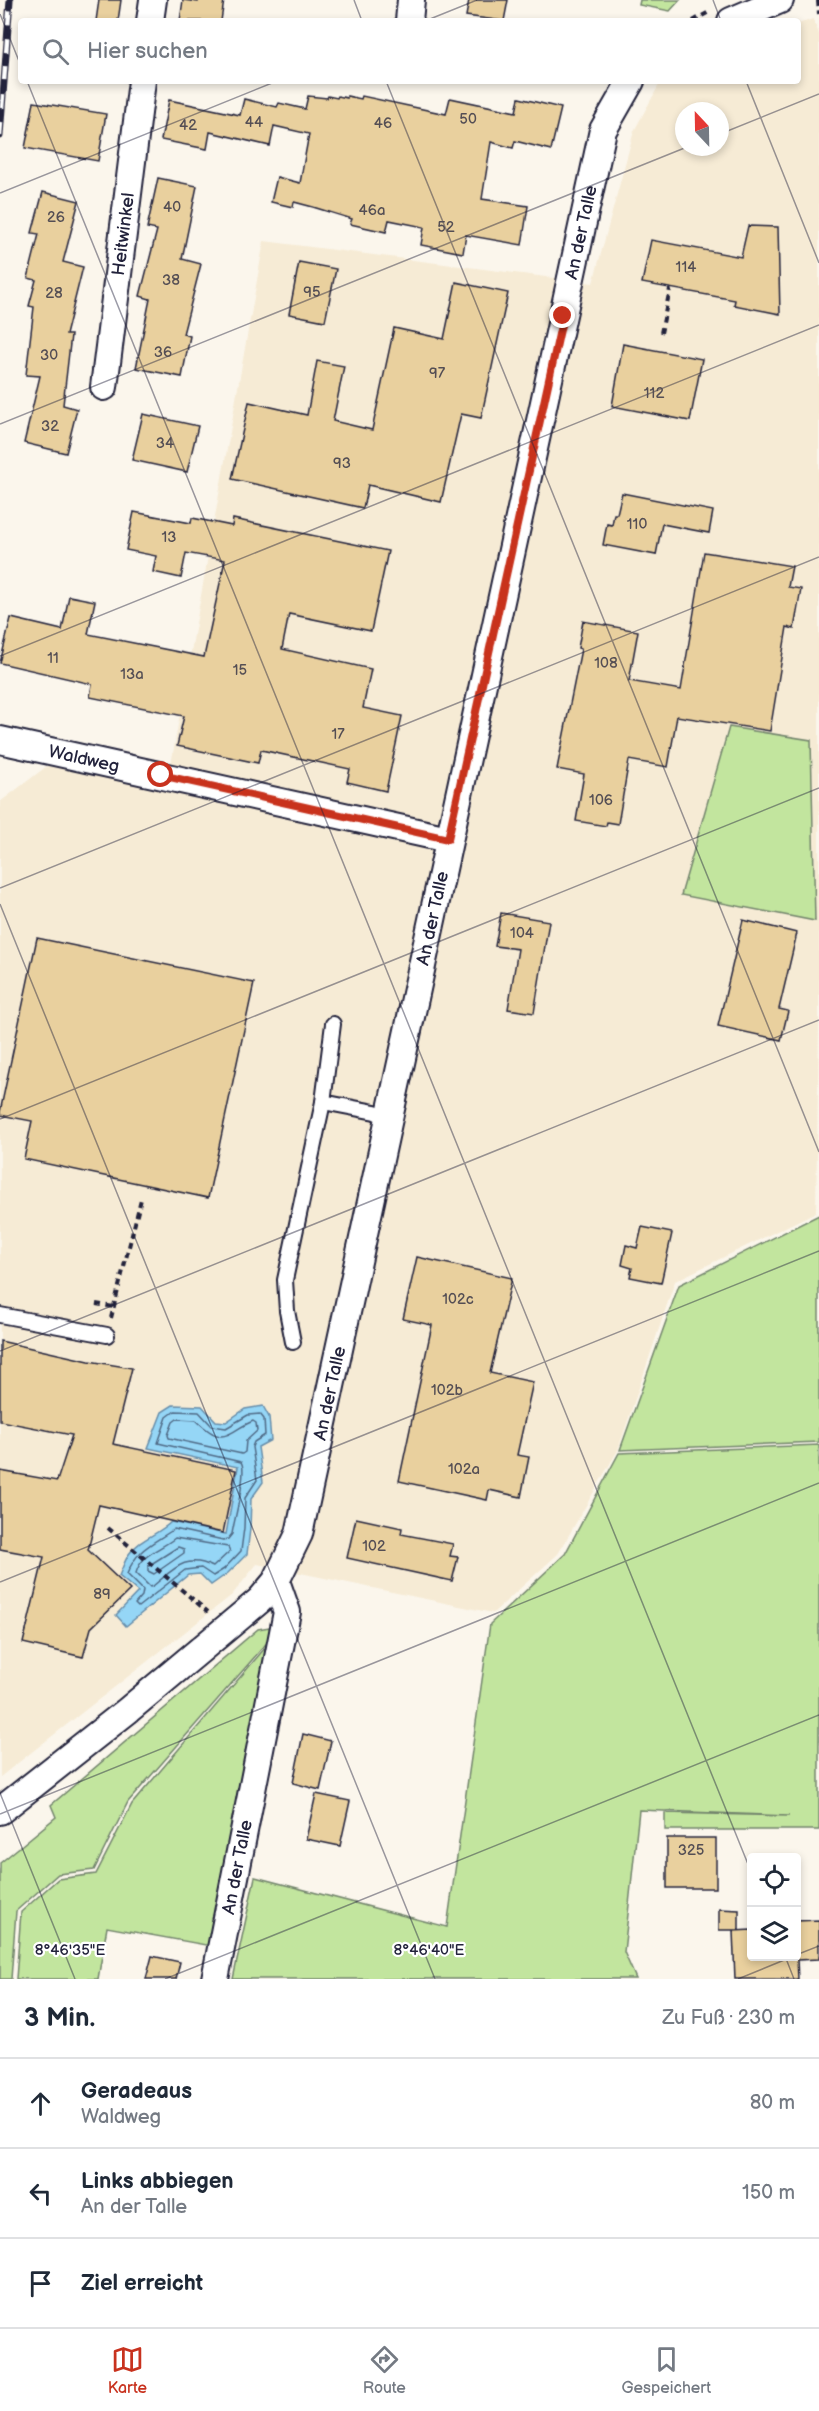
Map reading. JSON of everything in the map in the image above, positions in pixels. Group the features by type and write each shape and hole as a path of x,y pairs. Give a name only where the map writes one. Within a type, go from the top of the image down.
{"street":[{"path":"150,18 153,0"},
{"path":"409,18 411,0"},
{"path":"738,18 780,0"},
{"name":"Heitwinkel","path":"104,387 142,84"},
{"name":"An der Talle","path":"0,1811 127,1712 260,1600 276,1581 299,1534 603,130 628,84"},
{"name":"Waldweg","path":"0,740 448,839"},
{"name":"An der Talle","path":"215,1979 287,1612 276,1581"}],"lane":[{"path":"293,1342 287,1311 285,1280 324,1102 333,1024"},
{"path":"324,1102 375,1112 390,1119"},
{"path":"0,1315 107,1335"}],"path":[{"path":"818,0 819,14"},
{"path":"662,333 670,288"},
{"path":"107,1335 141,1199"},
{"path":"96,1304 114,1307"},
{"path":"108,1528 211,1615"}],"shaded area":[{"path":"813,19 819,34 819,1024 816,1212 675,1281 618,1450 558,1554 493,1613 257,1564 232,1595 0,1777 0,802 51,763 167,787 264,241 593,283 634,131 661,84 801,84 801,23"}],"green space":[{"path":"640,0 680,0 670,11 639,5"},
{"path":"729,727 811,740 815,921 681,895"},
{"path":"819,1215 819,1442 620,1450 679,1285"},
{"path":"819,1445 819,1830 665,1830 665,1813 789,1816 639,1810 624,1952 636,1979 233,1979 255,1877 447,1927 490,1624 565,1554 619,1453"},
{"path":"269,1627 272,1637 128,1802 94,1870 58,1874 16,1911 11,1979 0,1979 0,1863 56,1817 51,1805 258,1629"},
{"path":"277,1634 211,1946 107,1927 98,1979 16,1979 21,1912 58,1879 96,1874 132,1804"}],"water":[{"path":"173,1405 202,1406 216,1421 226,1422 245,1409 263,1406 269,1417 271,1440 258,1447 263,1482 251,1499 247,1554 228,1573 211,1585 200,1574 188,1575 126,1626 116,1615 138,1592 119,1576 133,1549 171,1522 226,1534 238,1467 148,1448 162,1412"}],"building":[{"path":"99,0 121,0 118,18 96,18"},
{"path":"183,0 198,2 198,0 224,0 221,18 180,18"},
{"path":"469,0 508,0 505,18 466,16"},
{"path":"308,96 347,98 347,96 361,99 362,96 446,114 450,98 516,112 519,98 561,108 551,150 515,141 513,148 491,142 482,199 528,206 522,245 466,235 463,253 421,245 424,227 389,220 386,232 350,224 352,219 294,202 293,207 271,202 277,177 300,183 309,134 274,126 270,146 210,132 207,149 161,140 169,100 240,115 244,99 277,107 279,103 305,109"},
{"path":"34,102 106,114 98,161 25,148"},
{"path":"158,178 197,186 182,259 201,264 183,334 190,336 182,377 136,368 150,299 140,296 157,230 147,228"},
{"path":"43,192 79,201 63,262 83,267 66,335 71,335 63,405 77,409 66,453 24,443 40,376 26,375 34,307 29,306 36,280 28,278 39,234 32,233"},
{"path":"748,226 778,227 780,314 734,305 735,300 642,283 651,240 741,257"},
{"path":"299,262 336,269 325,321 289,314"},
{"path":"456,282 508,293 481,418 461,414 441,502 368,485 363,508 232,479 249,402 307,415 317,361 344,366 333,421 372,430 394,328 444,339"},
{"path":"623,344 702,359 690,421 612,406"},
{"path":"143,414 198,426 187,472 132,460"},
{"path":"622,493 713,511 709,533 662,524 656,555 603,545 607,524 612,525"},
{"path":"134,512 191,523 192,518 232,526 233,519 388,551 371,631 289,614 282,649 371,669 363,708 402,716 386,791 347,782 350,769 261,750 258,763 177,746 184,716 90,697 92,684 0,663 11,618 62,630 69,596 95,601 88,634 204,657 225,560 186,553 181,578 153,572 156,556 126,550"},
{"path":"704,552 792,566 788,587 801,589 794,629 787,627 770,731 677,716 668,767 629,760 618,824 607,822 606,826 576,821 584,774 557,769 581,649 578,648 583,621 638,631 629,681 681,690"},
{"path":"501,913 549,921 534,1013 508,1009 518,949 495,946"},
{"path":"743,920 797,933 779,1009 788,1011 781,1040 718,1026"},
{"path":"37,938 254,983 208,1198 24,1159 32,1121 0,1115 0,1112"},
{"path":"642,1227 672,1233 661,1283 630,1277 632,1268 622,1265 626,1245 637,1248"},
{"path":"417,1257 512,1278 490,1373 533,1382 517,1455 529,1457 521,1497 489,1490 487,1500 399,1481 432,1325 403,1319"},
{"path":"0,1341 132,1368 113,1444 236,1470 223,1533 99,1505 88,1550 130,1590 91,1628 83,1657 23,1643 44,1557 0,1549 0,1471 57,1481 72,1435 0,1421"},
{"path":"356,1518 402,1528 401,1534 453,1544 450,1556 458,1557 452,1581 347,1558"},
{"path":"303,1734 331,1741 320,1790 293,1783"},
{"path":"316,1794 350,1801 340,1846 306,1839"},
{"path":"667,1838 716,1838 716,1888 667,1888"},
{"path":"719,1909 739,1910 739,1930 719,1930"},
{"path":"819,1920 819,1959 801,1960 801,1921"},
{"path":"747,1930 747,1961 797,1961 798,1979 735,1979 733,1931"},
{"path":"152,1956 180,1962 176,1979 146,1979"}],"railway":[{"path":"0,136 10,0"}],"route":[{"path":"161,775 448,839 563,316"}]}
